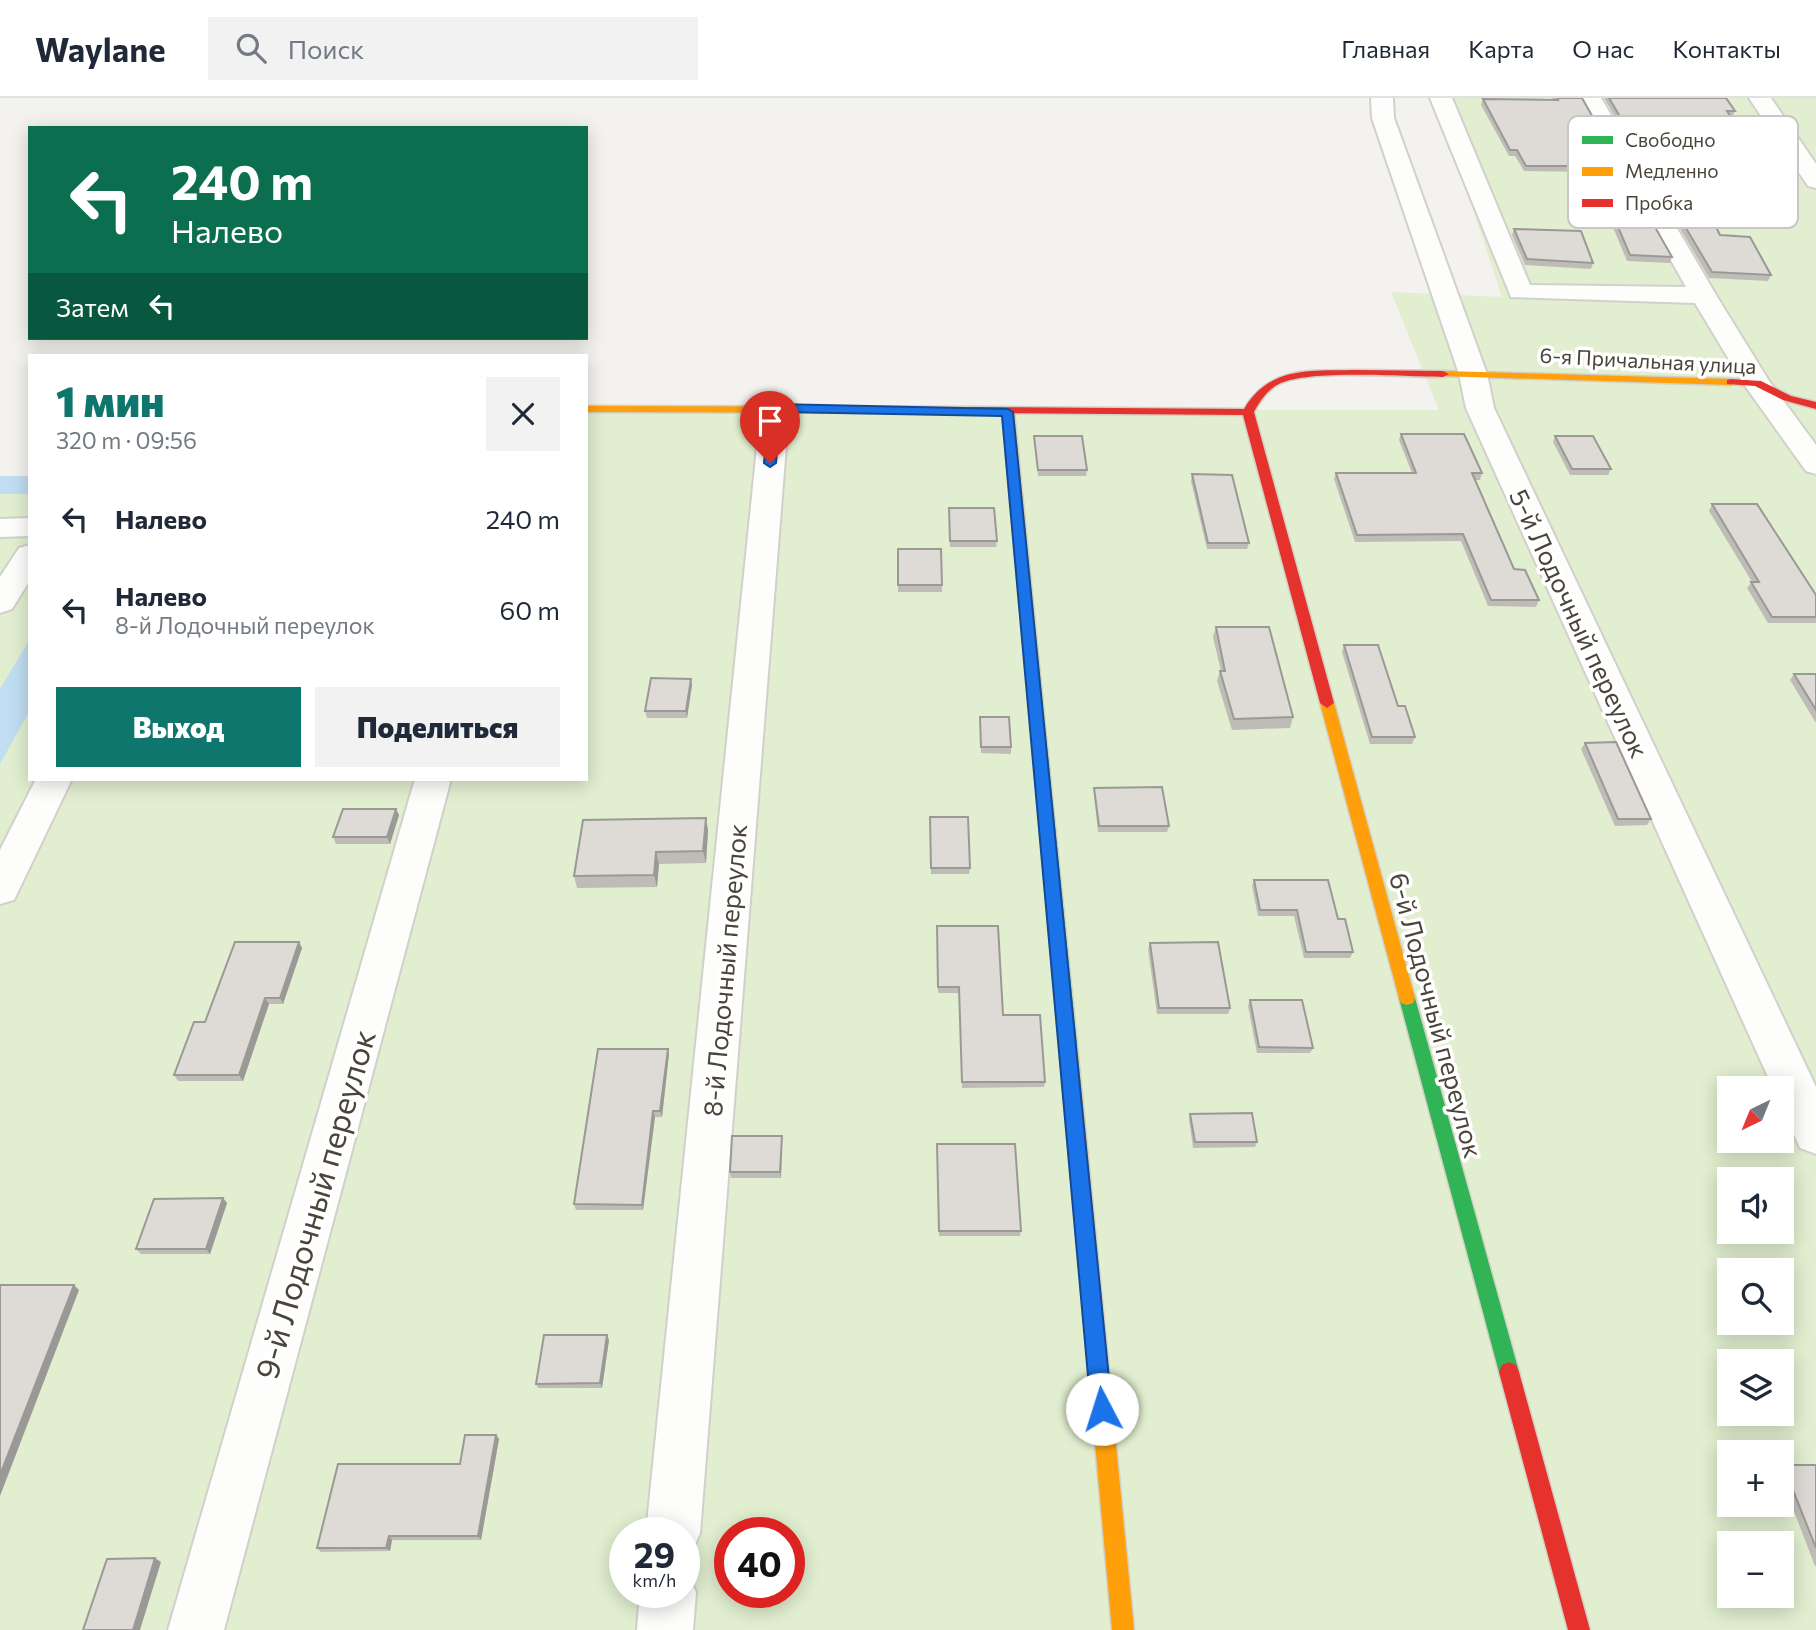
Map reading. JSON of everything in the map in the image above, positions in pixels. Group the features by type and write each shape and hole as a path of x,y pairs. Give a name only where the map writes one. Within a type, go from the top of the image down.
{"street":[{"name":"5-й Лодочный переулок","path":"1382,98 1383,118 1473,374 1480,408 1816,1134"},
{"path":"1441,98 1520,292 1703,295"},
{"path":"1590,98 1600,116"},
{"path":"1760,98 1772,116"},
{"path":"1798,154 1816,181"},
{"path":"1665,228 1757,383 1816,465"},
{"name":"6-я Причальная улица","path":"1248,412 1257,395 1278,380 1317,375 1473,374 1757,383 1787,398 1816,406"},
{"name":"8-й Лодочный переулок","path":"674,1517 775,408"},
{"path":"588,409 1248,412"},
{"path":"1008,412 1123,1630"},
{"name":"6-й Лодочный переулок","path":"1248,412 1579,1630"},
{"path":"0,528 28,527"},
{"path":"0,602 28,558"},
{"path":"0,889 53,781"},
{"name":"9-й Лодочный переулок","path":"196,1630 432,781"},
{"path":"665,1630 667,1608"}],"green space":[{"path":"1436,98 1816,98 1816,1630 0,1630 0,494 28,494 28,781 588,781 588,410 1439,410 1391,292 1502,297"}],"water":[{"path":"0,476 28,476 28,494 0,494"},
{"path":"28,642 28,714 0,764 0,689"}],"building":[{"path":"1557,98 1582,98 1592,116 1568,116 1568,166 1526,166 1517,150 1510,150 1483,99 1558,100"},
{"path":"1609,98 1726,98 1735,111 1727,111 1730,116 1620,116"},
{"path":"1618,228 1656,228 1672,257 1630,255"},
{"path":"1686,228 1716,228 1720,235 1750,237 1771,275 1712,272"},
{"path":"1514,229 1581,231 1593,263 1527,259"},
{"path":"1401,434 1464,434 1482,473 1472,473 1514,569 1525,570 1539,600 1491,600 1463,534 1357,535 1336,473 1416,473"},
{"path":"1034,436 1082,436 1087,470 1038,470"},
{"path":"1555,436 1593,436 1611,469 1572,469"},
{"path":"1192,474 1232,475 1249,543 1208,543"},
{"path":"1712,504 1757,504 1816,595 1816,617 1772,617 1751,582 1759,582"},
{"path":"949,508 994,508 997,541 950,541"},
{"path":"898,549 941,549 942,585 898,585"},
{"path":"1216,627 1269,627 1293,717 1234,719 1220,671 1225,671"},
{"path":"1344,645 1378,645 1398,706 1405,706 1415,737 1372,737"},
{"path":"1794,674 1816,674 1816,710"},
{"path":"651,678 691,679 686,711 645,711"},
{"path":"980,717 1009,717 1011,747 981,747"},
{"path":"1616,742 1651,819 1618,819 1585,743"},
{"path":"1162,787 1169,826 1099,826 1094,788"},
{"path":"343,809 396,809 387,837 333,837"},
{"path":"930,817 968,817 970,868 931,868"},
{"path":"706,818 703,851 656,852 654,875 574,876 583,820"},
{"path":"1254,880 1328,880 1338,919 1345,919 1353,952 1306,952 1297,910 1260,910"},
{"path":"937,926 998,926 1003,1015 1040,1015 1045,1082 962,1082 959,987 938,987"},
{"path":"235,942 299,942 280,998 265,998 239,1075 174,1075 194,1022 205,1022"},
{"path":"1218,942 1230,1008 1159,1008 1150,943"},
{"path":"1250,1000 1302,1000 1313,1048 1259,1047"},
{"path":"598,1049 668,1049 660,1111 653,1111 642,1205 574,1204"},
{"path":"1252,1113 1257,1142 1195,1142 1190,1114"},
{"path":"732,1136 782,1136 780,1172 730,1172"},
{"path":"937,1144 1015,1144 1021,1231 939,1231"},
{"path":"223,1198 206,1249 136,1249 154,1199"},
{"path":"0,1285 74,1285 0,1475"},
{"path":"544,1335 607,1335 600,1383 536,1384"},
{"path":"465,1435 496,1435 478,1536 389,1536 386,1548 317,1548 338,1464 460,1464"},
{"path":"1794,1465 1816,1465 1816,1548 1794,1493"},
{"path":"155,1558 133,1630 83,1630 107,1559"}],"traffic: fast":[{"path":"1038,727 1068,1045"},
{"path":"1407,998 1509,1372"}],"traffic: slow":[{"path":"1443,374 1731,382"},
{"path":"588,409 973,410"},
{"path":"1008,412 1038,727"},
{"path":"1327,703 1407,998"},
{"path":"1068,1045 1123,1630"}],"traffic: jam":[{"path":"973,410 1248,412 1256,398 1267,387 1290,377 1332,374 1443,374"},
{"path":"1731,382 1757,383 1787,398 1816,406"},
{"path":"1248,412 1327,703"},
{"path":"1509,1372 1579,1630"}],"route":[{"path":"770,463 775,408 1008,412 1102,1409"}]}
